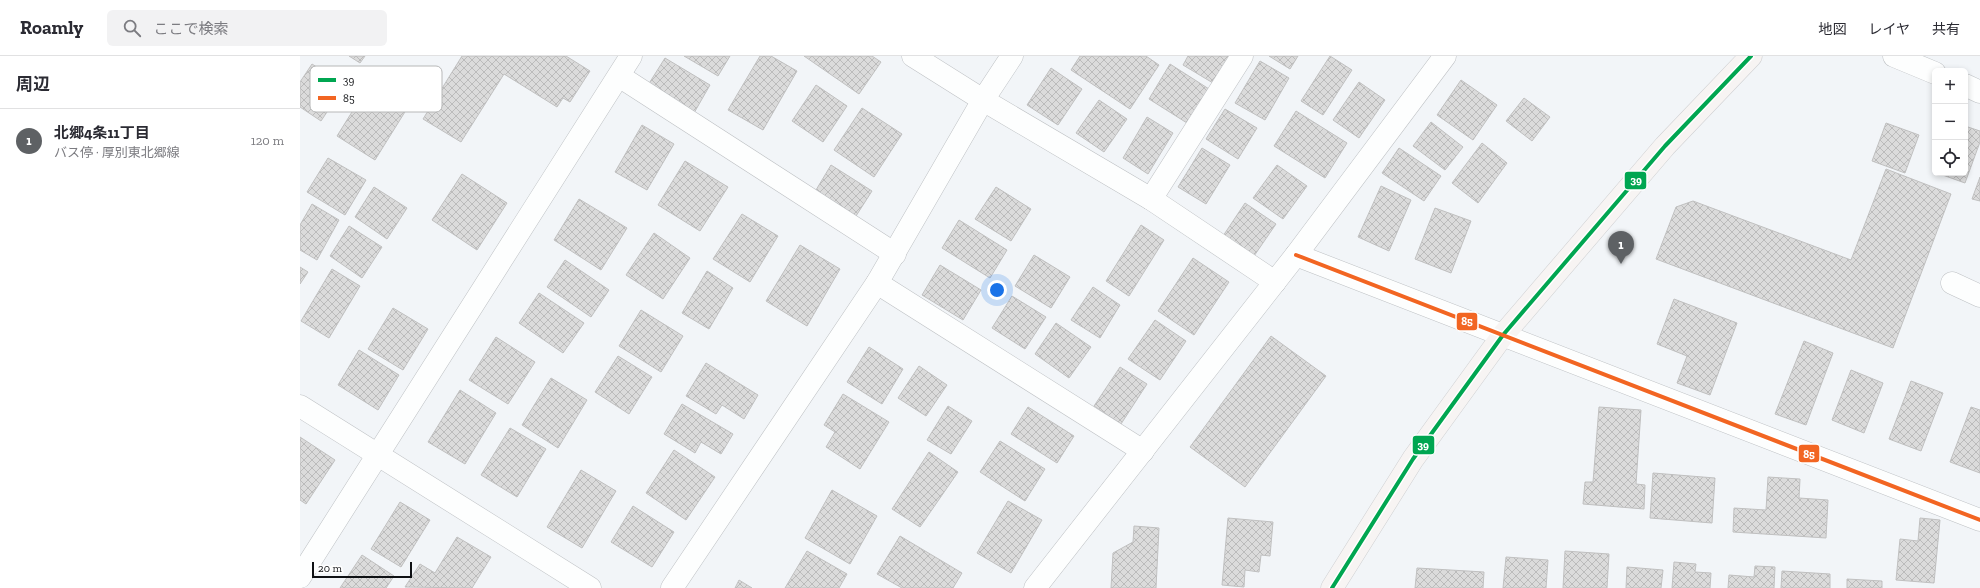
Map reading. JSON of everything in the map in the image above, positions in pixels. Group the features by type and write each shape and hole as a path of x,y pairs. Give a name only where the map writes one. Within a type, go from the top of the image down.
{"main road":[{"path":"1332,588 1413,459 1503,335 1665,146 1751,56"}],"street":[{"path":"300,577 631,56"},
{"path":"913,56 983,100 1152,199 1274,282"},
{"path":"672,588 895,254 983,100 1012,56"},
{"path":"1152,199 1242,56"},
{"path":"1035,588 1296,255 1445,56"},
{"path":"1894,56 1932,72"},
{"path":"619,76 895,254"},
{"path":"1968,86 1980,92"},
{"path":"1296,255 1980,520"},
{"path":"876,283 1143,451"},
{"path":"1952,283 1980,296"},
{"path":"300,406 590,588"}],"building":[{"path":"349,56 365,56 360,63"},
{"path":"462,56 566,56 590,71 570,102 563,98 557,107 504,74 461,142 423,119 427,112 442,112 442,88"},
{"path":"684,56 730,56 718,76"},
{"path":"760,56 771,56 797,71 763,130 728,110"},
{"path":"804,56 872,56 881,62 859,94"},
{"path":"1080,56 1146,56 1159,65 1130,109 1071,70"},
{"path":"1188,56 1229,56 1213,83 1183,65"},
{"path":"1269,56 1298,56 1290,69"},
{"path":"1330,56 1352,70 1323,115 1301,101"},
{"path":"665,58 710,85 694,113 648,85"},
{"path":"1260,61 1289,78 1265,120 1235,103"},
{"path":"1170,64 1209,89 1187,123 1149,99"},
{"path":"310,67 310,112 327,112 321,121 300,107 300,82"},
{"path":"1051,68 1082,89 1058,125 1027,105"},
{"path":"1461,80 1497,105 1473,140 1437,115"},
{"path":"1359,82 1385,100 1359,138 1333,120"},
{"path":"816,85 847,106 823,142 792,121"},
{"path":"1524,98 1550,117 1532,141 1506,121"},
{"path":"1099,100 1127,119 1104,152 1076,133"},
{"path":"862,108 902,134 874,177 834,150"},
{"path":"1225,109 1257,128 1238,159 1206,139"},
{"path":"1296,111 1347,143 1325,178 1274,146"},
{"path":"352,112 405,112 375,160 337,136"},
{"path":"1147,117 1173,133 1148,174 1123,158"},
{"path":"1431,122 1463,147 1445,170 1413,146"},
{"path":"1886,123 1919,135 1905,173 1872,161"},
{"path":"642,125 674,144 647,190 615,172"},
{"path":"1968,127 1980,131 1980,142 1968,175"},
{"path":"1482,143 1507,163 1478,203 1452,183"},
{"path":"1202,148 1230,165 1206,204 1178,187"},
{"path":"1399,148 1441,176 1424,201 1382,173"},
{"path":"328,158 366,180 345,215 307,192"},
{"path":"685,161 728,187 700,231 658,205"},
{"path":"831,165 872,191 856,216 816,190"},
{"path":"1277,165 1307,186 1283,219 1253,198"},
{"path":"1886,169 1951,194 1893,348 1656,259 1676,207 1693,201 1851,260"},
{"path":"462,174 507,203 477,250 432,220"},
{"path":"1945,176 1968,176 1965,183"},
{"path":"1980,177 1980,201 1972,199"},
{"path":"1381,186 1411,200 1389,251 1358,237"},
{"path":"374,187 407,208 387,239 355,217"},
{"path":"996,187 1031,209 1011,241 975,219"},
{"path":"579,199 627,228 601,270 554,240"},
{"path":"1245,203 1276,224 1252,259 1221,239"},
{"path":"312,204 339,220 317,260 300,250 300,225"},
{"path":"1435,208 1471,221 1451,273 1415,259"},
{"path":"742,214 778,236 750,282 713,259"},
{"path":"959,220 1007,250 990,278 942,248"},
{"path":"1141,225 1164,240 1129,296 1106,281"},
{"path":"349,226 382,247 362,278 330,256"},
{"path":"654,233 690,258 663,299 626,275"},
{"path":"800,245 840,269 807,326 766,301"},
{"path":"1034,255 1070,277 1051,308 1015,286"},
{"path":"1193,258 1229,282 1194,335 1158,311"},
{"path":"565,260 609,290 591,317 547,287"},
{"path":"940,265 981,290 963,320 922,295"},
{"path":"300,267 308,272 300,284"},
{"path":"332,269 360,286 329,338 301,321"},
{"path":"707,271 733,288 709,329 682,313"},
{"path":"1093,287 1120,305 1100,338 1071,320"},
{"path":"539,293 584,323 563,353 519,323"},
{"path":"1012,296 1046,317 1025,349 992,328"},
{"path":"1674,299 1737,323 1710,395 1677,383 1687,356 1657,344"},
{"path":"393,308 428,329 403,370 368,349"},
{"path":"641,310 683,336 661,372 619,346"},
{"path":"1155,320 1186,341 1160,380 1128,359"},
{"path":"1056,323 1091,347 1069,378 1035,354"},
{"path":"1271,336 1326,376 1245,487 1190,447"},
{"path":"496,337 535,362 508,404 469,380"},
{"path":"1804,341 1833,353 1806,425 1775,414"},
{"path":"869,347 903,369 882,404 847,382"},
{"path":"359,350 399,375 378,410 338,385"},
{"path":"618,356 652,377 629,414 595,392"},
{"path":"706,363 758,395 744,419 722,405 716,414 686,396"},
{"path":"919,366 947,385 926,416 898,398"},
{"path":"1120,367 1147,384 1121,424 1094,406"},
{"path":"1851,370 1883,383 1864,433 1832,420"},
{"path":"551,378 587,400 558,448 522,425"},
{"path":"1911,381 1943,393 1921,451 1889,439"},
{"path":"460,390 496,413 465,464 428,442"},
{"path":"843,394 889,422 860,469 826,447 835,432 824,425"},
{"path":"682,404 733,434 721,454 701,442 695,453 664,434"},
{"path":"948,406 972,421 951,454 927,440"},
{"path":"1028,407 1074,436 1057,463 1011,434"},
{"path":"1599,407 1641,410 1636,484 1645,485 1644,509 1583,504 1585,482 1593,482"},
{"path":"1971,407 1980,410 1980,473 1950,462"},
{"path":"510,428 546,449 517,497 481,475"},
{"path":"300,437 335,460 306,504 300,500"},
{"path":"1000,441 1045,469 1025,501 980,472"},
{"path":"674,450 715,477 686,520 646,493"},
{"path":"929,452 958,472 920,527 892,509"},
{"path":"581,470 616,491 582,548 547,527"},
{"path":"1653,473 1715,478 1712,523 1650,518"},
{"path":"1768,477 1800,479 1799,498 1828,500 1826,538 1733,532 1734,508 1766,510"},
{"path":"832,490 877,516 850,564 805,538"},
{"path":"1008,501 1042,520 1011,573 977,553"},
{"path":"400,502 430,520 401,567 371,549"},
{"path":"633,506 674,532 652,567 611,542"},
{"path":"1228,518 1273,522 1270,556 1261,555 1259,572 1245,570 1244,587 1222,585"},
{"path":"1920,518 1940,520 1934,583 1896,580 1900,539 1918,541"},
{"path":"1134,526 1159,528 1156,588 1111,588 1113,553 1133,542"},
{"path":"900,536 962,573 953,588 902,588 877,574"},
{"path":"457,537 491,557 472,588 405,587 420,564 435,573"},
{"path":"807,551 847,574 839,588 785,588"},
{"path":"1565,551 1609,554 1607,588 1563,588"},
{"path":"362,555 394,576 386,588 340,588"},
{"path":"1506,557 1548,560 1546,588 1503,588"},
{"path":"1674,562 1696,564 1695,572 1711,573 1710,588 1672,588"},
{"path":"1755,566 1775,567 1774,588 1728,588 1729,575 1754,577"},
{"path":"1627,567 1663,570 1661,588 1626,588"},
{"path":"1417,568 1484,572 1483,588 1415,588"},
{"path":"1782,571 1830,574 1830,588 1781,588"},
{"path":"1847,579 1882,581 1882,588 1847,588"},
{"path":"739,580 752,588 735,588"}],"transit line":[{"name":"39","path":"1332,588 1413,459 1503,335 1665,146 1751,56"},
{"name":"85","path":"1296,255 1980,520"}],"place":[{"name":"北郷4条11丁目","path":"1621,264"}]}
